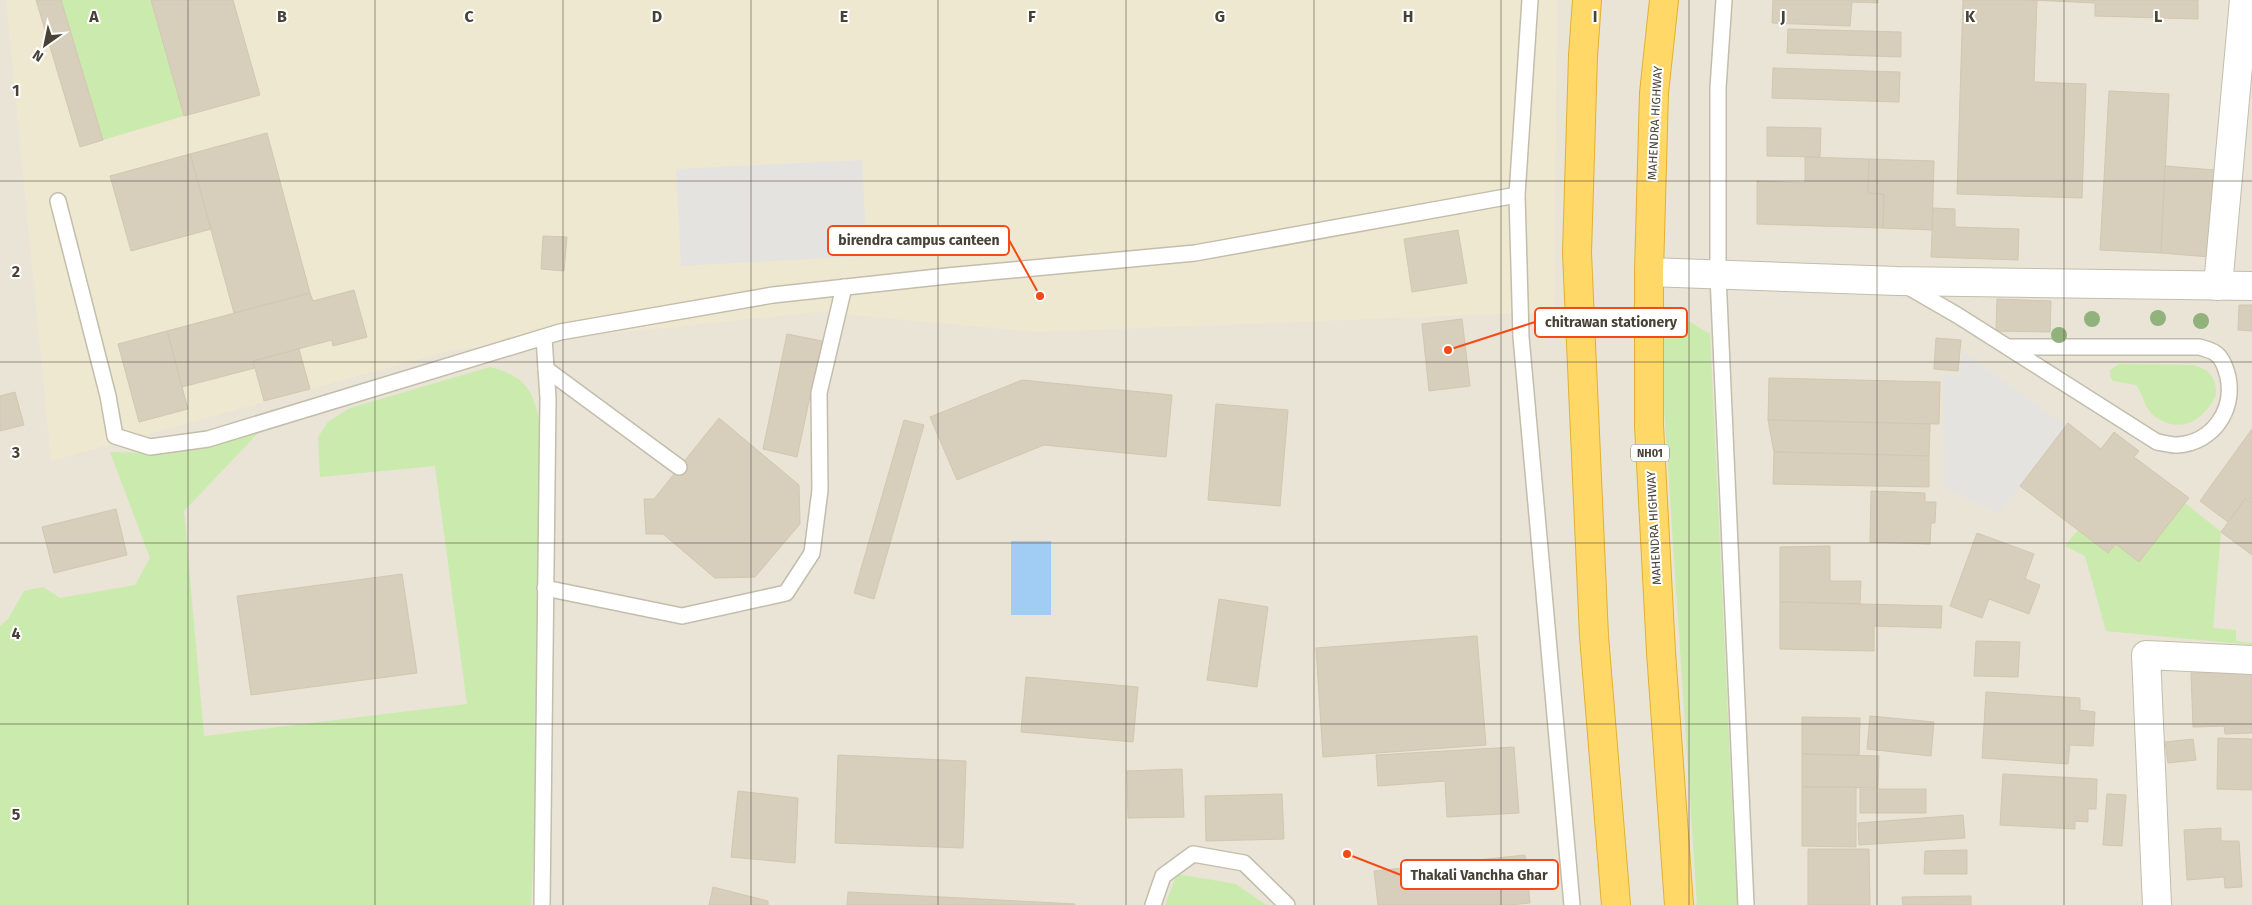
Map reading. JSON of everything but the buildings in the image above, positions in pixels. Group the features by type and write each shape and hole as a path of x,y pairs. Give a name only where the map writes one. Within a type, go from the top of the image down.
{"highway":[{"path":"1587,0 1583,56 1577,253 1594,636 1616,905"},
{"name":"MAHENDRA HIGHWAY","path":"1664,0 1654,93 1649,272 1649,425 1661,652 1678,905"}],"street":[{"path":"2218,286 2244,0"},
{"path":"1649,272 1897,281 2252,286"},
{"path":"2156,905 2146,655 2252,660"}],"lane":[{"path":"1530,0 1517,195 1521,337 1572,905"},
{"path":"1724,0 1718,88 1718,276 1746,905"},
{"path":"58,201 108,396 115,436 150,447 208,439 560,332 773,295 1195,253 1517,195"},
{"path":"1897,281 2008,347 2158,442 2175,445 2192,442 2208,434 2221,421 2228,404 2230,386 2226,369 2216,354 2200,347 2008,347"},
{"path":"545,588 682,616 786,593 812,553 820,490 819,393 844,288"},
{"path":"542,905 548,398 544,338"},
{"path":"546,369 679,467"},
{"path":"1153,905 1163,876 1193,854 1244,863 1287,905"}],"shaded area":[{"path":"0,0 2252,0 2252,905 0,905"},
{"path":"6,0 1557,0 1554,312 1037,332 818,312 452,350 51,461"},
{"path":"862,160 867,256 681,266 676,169"},
{"path":"1962,351 2066,426 1998,514 1945,488 1943,375 1961,376"}],"green space":[{"path":"61,0 151,0 184,116 103,140"},
{"path":"1657,302 1710,334 1735,868 1739,905 1697,905"},
{"path":"2119,364 2193,365 2208,372 2214,380 2216,395 2207,409 2196,419 2183,424 2167,423 2156,418 2150,411 2136,385 2113,381 2110,376 2110,370"},
{"path":"490,367 512,375 526,386 534,402 540,424 535,819 531,905 0,905 0,626 8,619 24,591 43,587 60,598 135,585 150,558 110,452 151,453 261,430 184,511 204,736 467,704 435,466 320,477 318,437 328,422 350,408"},
{"path":"2185,503 2221,532 2213,628 2236,630 2236,641 2252,643 2252,645 2106,631 2085,556 2065,546 2078,530 2108,553 2116,544 2139,562"},
{"path":"1177,874 1236,884 1266,905 1165,905"}],"water":[{"path":"1011,541 1051,541 1051,615 1011,615"}],"place":[{"name":"birendra campus canteen","path":"1040,296"},
{"name":"chitrawan stationery","path":"1448,350"},
{"name":"Thakali Vanchha Ghar","path":"1347,854"}]}
